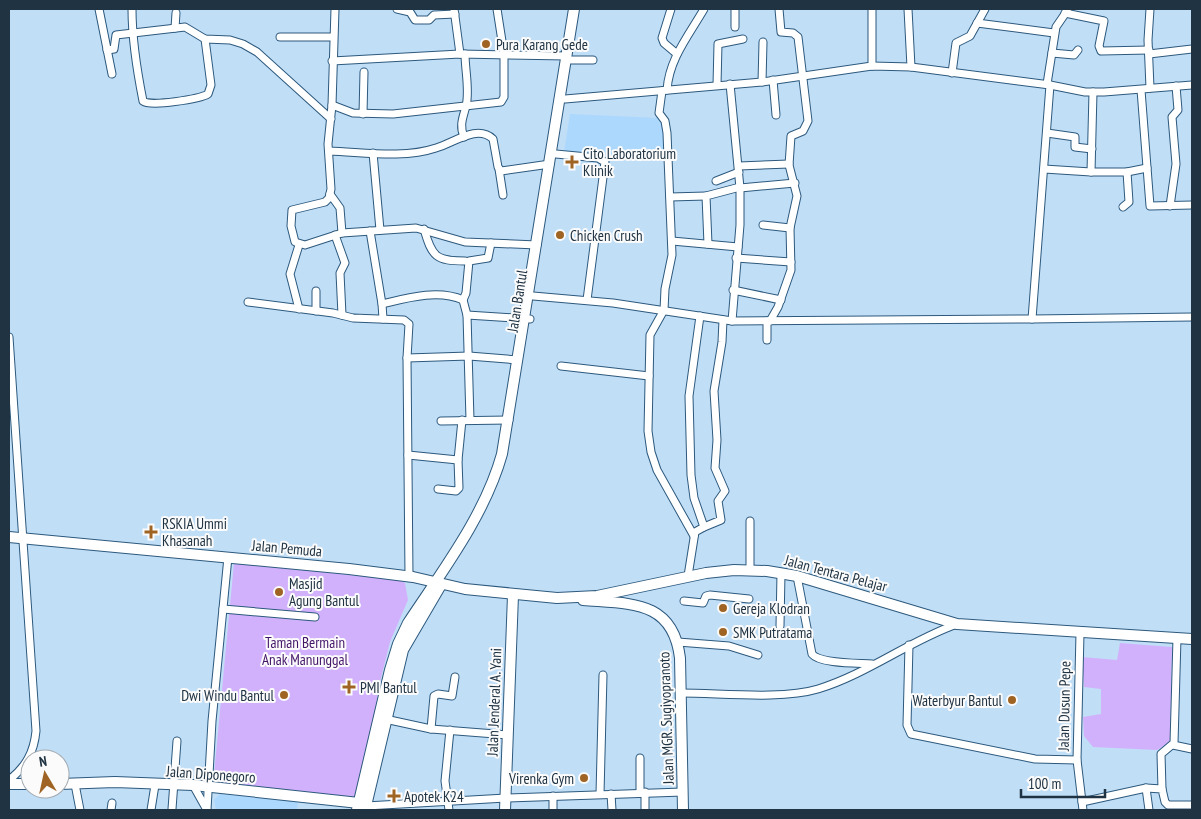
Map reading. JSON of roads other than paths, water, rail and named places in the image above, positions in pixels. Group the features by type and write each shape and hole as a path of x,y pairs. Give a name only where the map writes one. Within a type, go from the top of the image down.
{"main road":[{"name":"Jalan Bantul","path":"439,582 491,489 502,454 518,360 533,296 565,99 574,9"},
{"name":"Jalan Bantul","path":"439,582 487,509 502,477 509,446 550,164 579,9"},
{"name":"Jalan Pemuda","path":"9,537 228,557 409,576 439,582"},
{"name":"Jalan Tentara Pelajar","path":"439,582 465,589 557,598 597,596 688,576 750,570 797,576 957,624 1192,639"},
{"path":"362,807 403,650 439,582"},
{"path":"362,807 384,693 398,644 408,623 439,582"},
{"name":"Jalan Jenderal A. Yani","path":"506,810 513,595"},
{"name":"Jalan MGR. Sugiyopranoto","path":"557,598 642,607 654,612 667,621 672,628 678,642 683,810"},
{"name":"Jalan Diponegoro","path":"70,784 115,782 208,786 362,807"}],"street":[{"path":"99,9 112,74"},
{"path":"132,9 133,33 143,102 150,105 204,97 210,93 211,85 205,39"},
{"path":"299,245 292,237 291,210 325,202 330,194 329,151 335,9"},
{"path":"396,9 410,12 415,20 429,20 434,15 454,11 462,54 466,106 462,114 461,125 464,137"},
{"path":"332,105 347,111 364,114 393,114 495,104 504,99 504,54 497,9"},
{"path":"671,9 662,38 664,43 677,54"},
{"path":"694,536 653,461 648,431 649,376 650,335 664,310 665,288 671,263 672,240 667,133 665,119 659,113 668,74 677,54 704,9"},
{"path":"735,26 736,9"},
{"path":"767,340 768,321 781,300 792,262 790,228 797,196 789,164 789,137 804,131 808,121 798,37 793,33 781,32 779,9"},
{"path":"872,9 872,66"},
{"path":"908,9 912,67"},
{"path":"952,73 956,43 969,38 985,9"},
{"path":"1150,9 1150,88"},
{"path":"1032,319 1049,85 1054,33 1060,18 1067,11 1104,21 1101,51 1149,52 1192,49"},
{"path":"175,28 176,13"},
{"path":"977,23 1054,33"},
{"path":"107,50 115,48 115,35 175,28 190,29 205,39 230,40 252,49 331,117"},
{"path":"280,37 333,37"},
{"path":"717,85 718,44 743,39"},
{"path":"762,82 763,42"},
{"path":"1052,53 1074,55 1078,50"},
{"path":"332,61 462,54 504,54 593,60"},
{"path":"565,99 762,82 872,66 912,67 1093,92 1192,85"},
{"path":"364,72 364,114"},
{"path":"773,80 776,115"},
{"path":"730,84 740,187 738,247 733,290 732,321"},
{"path":"1170,206 1176,164 1172,117 1178,110 1176,86"},
{"path":"1141,90 1150,206 1192,205"},
{"path":"1091,172 1093,92"},
{"path":"329,151 373,153 426,151 479,133 492,137 495,142 503,195"},
{"path":"1047,133 1075,137 1075,147 1092,149"},
{"path":"373,153 380,230"},
{"path":"556,154 598,158 604,162 587,300"},
{"path":"499,169 506,172 550,164"},
{"path":"716,181 739,169 789,164"},
{"path":"1044,169 1127,172 1147,168"},
{"path":"1123,207 1129,202 1127,172"},
{"path":"670,198 706,196 740,187 795,183"},
{"path":"330,194 340,208 339,234 345,263 340,273 342,315"},
{"path":"706,196 708,244"},
{"path":"763,225 790,228"},
{"path":"299,245 339,234 404,228 424,229 465,242 537,245"},
{"path":"424,229 429,246 436,256 444,260 465,261"},
{"path":"370,231 383,319"},
{"path":"672,240 738,247"},
{"path":"470,420 468,315 463,300 466,293 469,261 488,258 491,243"},
{"path":"299,245 290,274 299,309"},
{"path":"736,258 792,262"},
{"path":"733,290 781,300"},
{"path":"316,291 316,311"},
{"path":"382,304 419,296 442,296 463,300"},
{"path":"533,296 587,300 732,321 1192,317"},
{"path":"248,302 342,315 404,320 408,323 410,330 407,358 409,576"},
{"path":"468,315 527,319"},
{"path":"700,316 689,396 691,475 694,498 704,528"},
{"path":"688,576 696,531 721,520 718,501 725,491 715,468 714,391 722,342 723,320"},
{"path":"9,337 24,539 35,741 26,763 9,780"},
{"path":"407,358 469,356 518,360"},
{"path":"561,366 649,376"},
{"path":"438,489 458,490 458,460 462,420"},
{"path":"441,421 509,420"},
{"path":"408,455 458,460"},
{"path":"750,520 750,570"},
{"path":"193,785 207,810 228,557"},
{"path":"780,626 782,573"},
{"path":"797,576 809,646 814,657 873,664"},
{"path":"684,601 701,603 704,602 706,596 710,595 749,599"},
{"path":"223,609 315,617"},
{"path":"681,693 806,692 842,680 930,633 957,624"},
{"name":"Jalan Dusun Pepe","path":"1080,633 1077,760 1083,810"},
{"path":"1177,638 1173,744 1161,754 1162,789 1166,804 1192,804"},
{"path":"678,642 729,646 758,655"},
{"path":"909,645 907,725 911,734 1035,759 1077,760"},
{"path":"600,794 603,675"},
{"path":"431,729 434,696 452,696 455,677"},
{"path":"385,719 431,729 508,735"},
{"path":"449,810 445,781 450,730"},
{"path":"172,809 177,741"},
{"path":"1173,744 1192,749"},
{"path":"640,758 645,810"},
{"path":"75,784 80,810"},
{"path":"151,810 155,785"},
{"path":"1082,802 1146,788 1162,789"},
{"path":"1146,788 1149,810"},
{"path":"362,807 506,798 683,792"},
{"path":"611,794 612,810"},
{"path":"553,796 553,810"}],"place":[{"name":"Pura Karang Gede","path":"486,44"},
{"name":"Cito Laboratorium Klinik","path":"572,162"},
{"name":"Chicken Crush","path":"560,235"},
{"name":"RSKIA Ummi Khasanah","path":"151,532"},
{"name":"Masjid Agung Bantul","path":"279,592"},
{"name":"Gereja Klodran","path":"723,608"},
{"name":"SMK Putratama","path":"723,632"},
{"name":"PMI Bantul","path":"349,687"},
{"name":"Dwi Windu Bantul","path":"284,695"},
{"name":"Waterbyur Bantul","path":"1012,700"},
{"name":"Virenka Gym","path":"584,778"},
{"name":"Apotek K24","path":"394,796"}],"park label":[{"name":"Taman Bermain Anak Manunggal","path":"305,650"}]}
